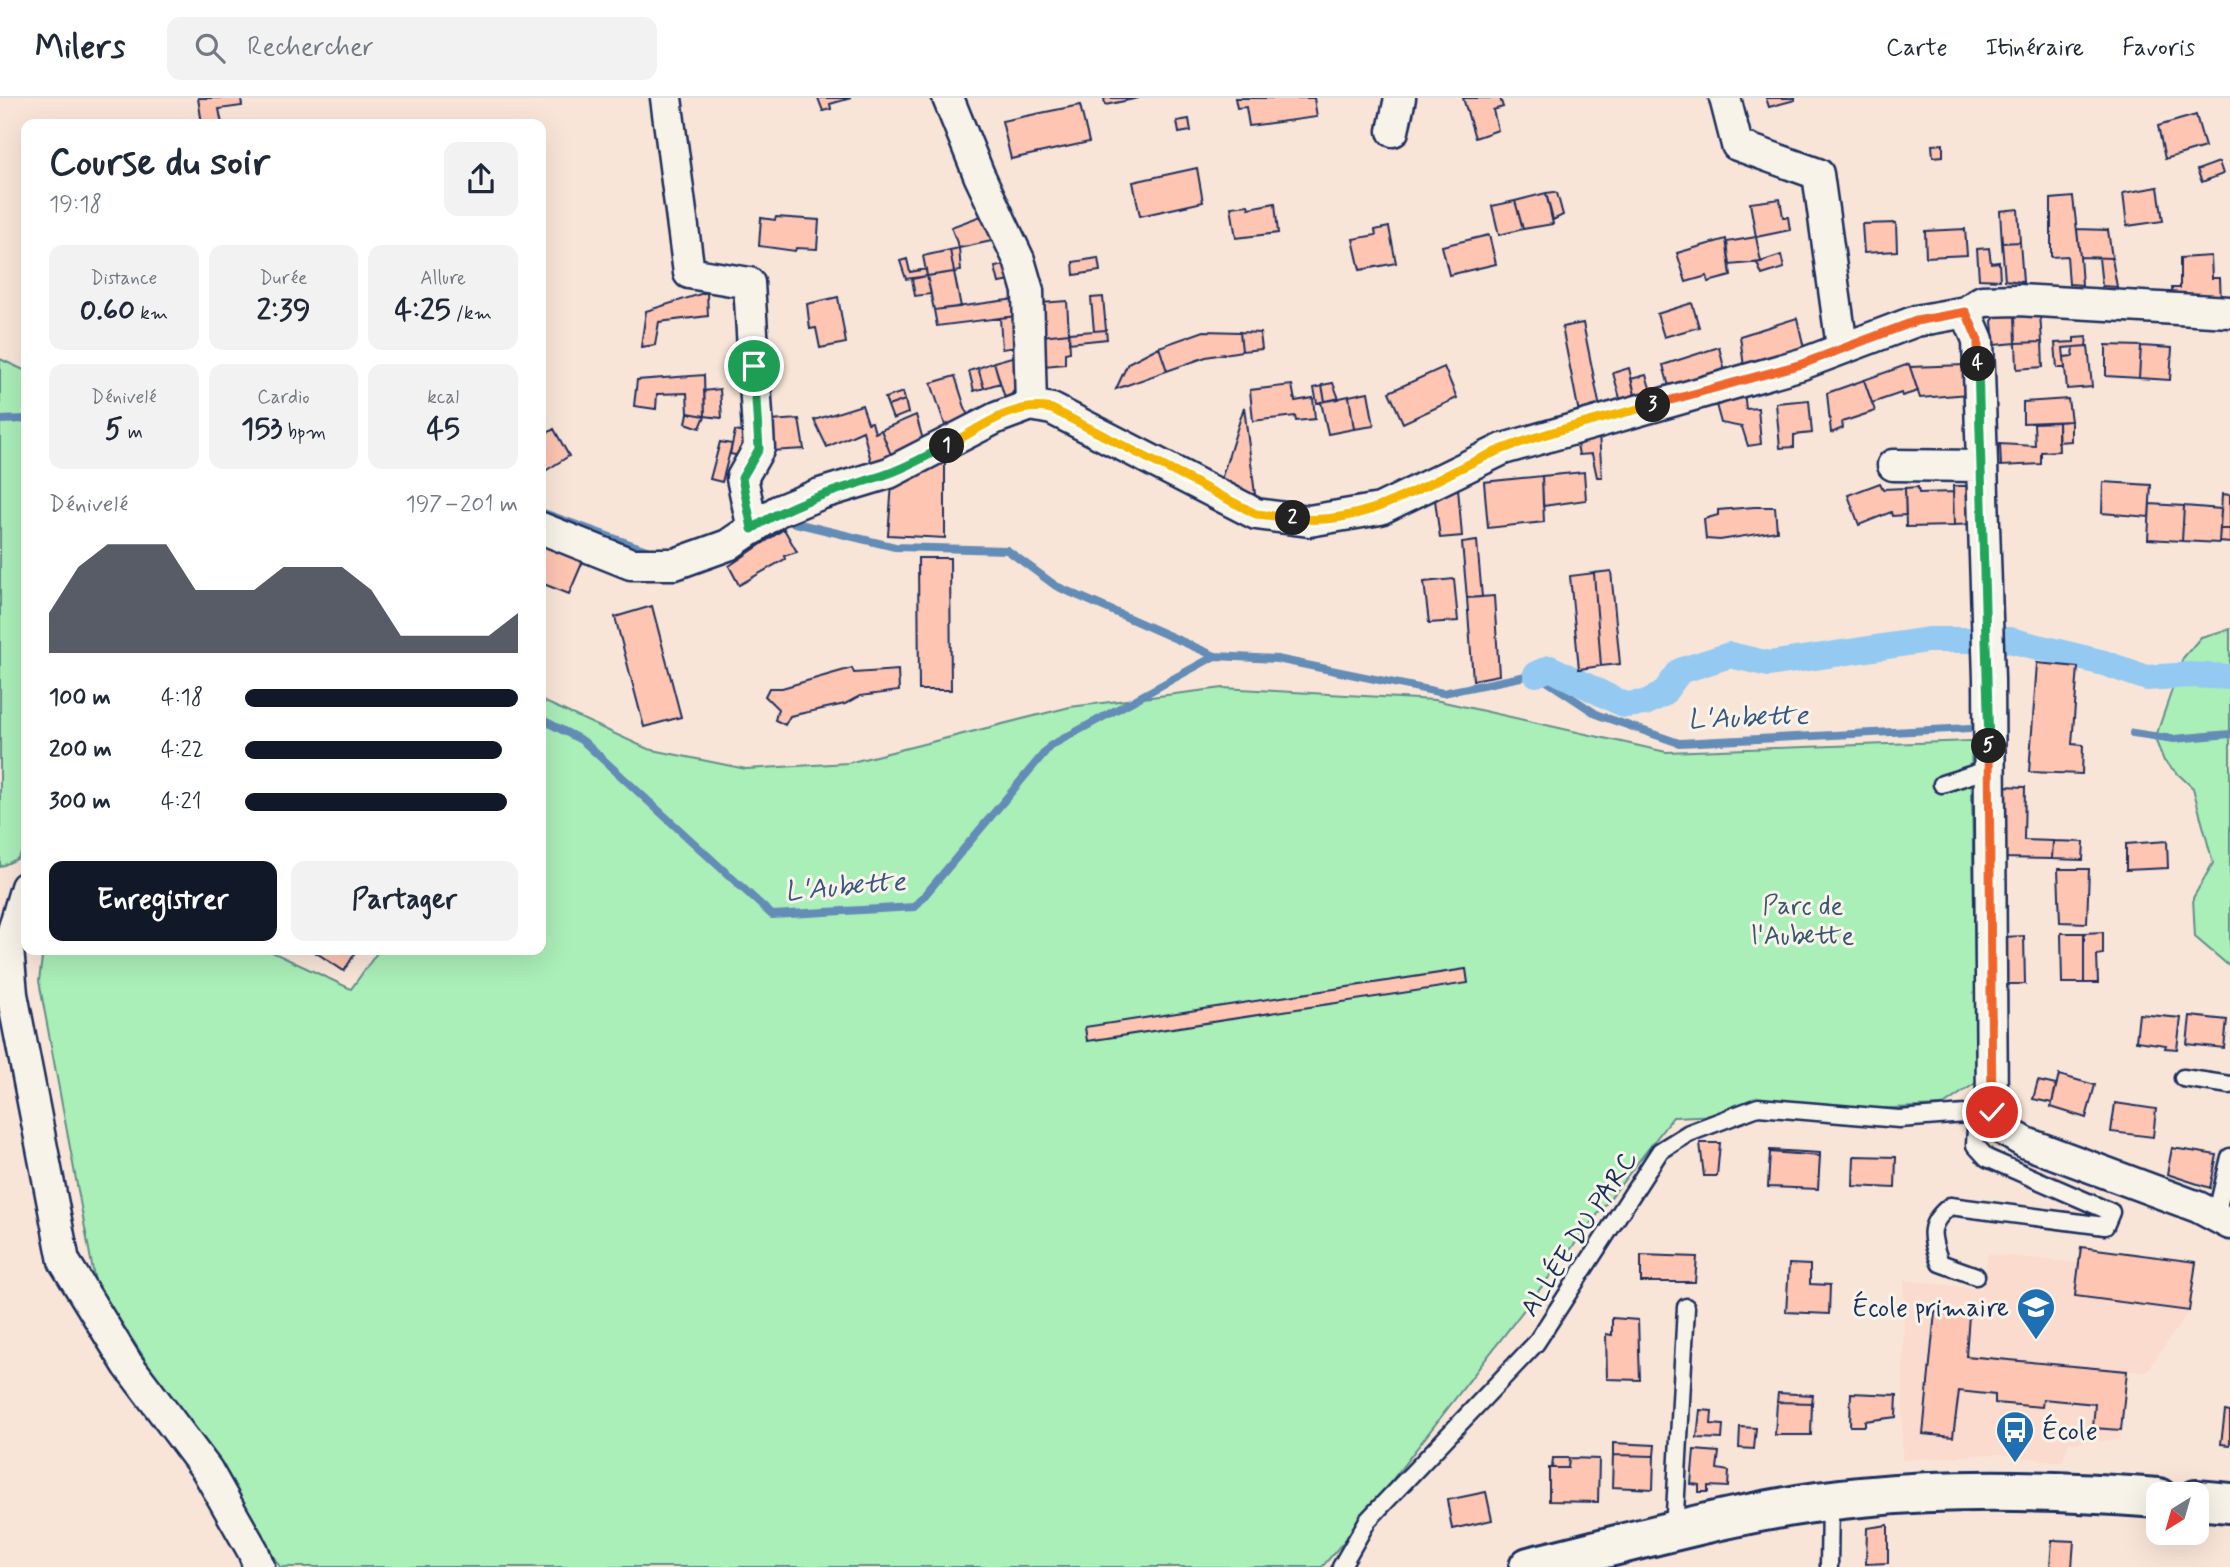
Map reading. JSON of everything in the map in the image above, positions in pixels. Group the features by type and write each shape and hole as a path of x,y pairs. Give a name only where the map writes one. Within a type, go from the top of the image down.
{"street":[{"path":"666,98 689,273 749,283 759,449 742,478 752,529"},
{"path":"948,98 979,175 1019,260 1025,281 1032,330 1031,405"},
{"path":"1393,131 1400,98"},
{"path":"1725,98 1737,145 1818,174 1842,347"},
{"path":"546,530 631,564 675,564 728,544 778,511 820,494 890,473 996,418 1031,405 1052,409 1256,514 1309,521 1380,509 1503,449 1802,364 1916,321 1966,312 1983,301 2018,300 2230,312"},
{"path":"1966,312 1978,340 1989,679 1992,1112 2007,1132 2026,1143 2223,1220"},
{"path":"1893,465 1980,466"},
{"path":"17,890 8,948 12,994 64,1261 128,1364 207,1470 253,1551 259,1567"},
{"path":"1529,1567 1755,1513 1830,1502 1986,1489 2146,1496"},
{"path":"2209,1501 2230,1503"}],"lane":[{"path":"1942,784 1989,769"},
{"path":"2183,1078 2230,1085"},
{"name":"ALLÉE DU PARC","path":"1341,1567 1367,1520 1536,1343 1660,1151 1689,1133 1758,1107 1899,1119 1992,1112"},
{"path":"1976,1276 1940,1263 1931,1238 1935,1217 1950,1206 2105,1226 2111,1212 1987,1158 1975,1145 1976,1129 1992,1112"},
{"path":"2223,1220 2230,1157"},
{"path":"1674,1532 1686,1307"},
{"path":"1829,1567 1830,1502"}],"shaded area":[{"name":"École primaire","path":"1988,1254 2079,1263 2075,1296 2189,1311 2147,1371 2127,1371 2120,1440 2069,1443 2062,1462 1997,1454 1902,1460 1904,1280 1982,1289"}],"green space":[{"path":"0,359 21,369 21,853 17,859 0,867"},
{"path":"2230,629 2229,966 2195,937 2193,898 2213,863 2193,788 2164,761 2155,739 2183,658 2201,637"},
{"name":"Parc de l'Aubette","path":"1223,688 1435,700 1666,752 1971,741 1977,1082 1942,1106 1673,1117 1352,1532 1322,1567 280,1567 95,1282 39,981 42,955 279,955 351,989 375,955 546,955 546,702 648,749 746,769 848,763 1070,707"}],"building":[{"path":"198,98 241,98 242,106 219,109 221,119 201,119"},
{"path":"818,98 851,98 830,104 831,109 823,111"},
{"path":"1104,98 1139,98 1105,105"},
{"path":"1235,98 1314,98 1317,117 1249,126 1246,107 1237,108"},
{"path":"1463,98 1500,98 1503,107 1493,110 1498,130 1475,138"},
{"path":"1766,98 1795,98 1795,100 1769,107"},
{"path":"1080,105 1089,142 1011,159 1002,121"},
{"path":"2196,115 2205,147 2165,159 2158,126"},
{"path":"1189,119 1191,131 1179,133 1177,121"},
{"path":"1943,144 1943,156 1933,157 1932,145"},
{"path":"2219,162 2223,174 2202,182 2197,170"},
{"path":"1197,168 1203,202 1140,216 1133,182"},
{"path":"2158,187 2163,221 2127,226 2123,193"},
{"path":"1546,193 1557,193 1563,215 1553,220"},
{"path":"1546,193 1553,224 1523,229 1515,201"},
{"path":"2073,197 2082,285 2069,284 2067,256 2051,257 2051,199"},
{"path":"1780,199 1783,217 1788,217 1790,230 1756,237 1750,203"},
{"path":"1515,201 1523,229 1499,235 1492,206"},
{"path":"1275,203 1278,233 1236,238 1231,207 1248,205 1249,208"},
{"path":"2018,209 2020,242 2002,243 2000,211"},
{"path":"989,213 1001,239 959,248 951,227"},
{"path":"776,217 819,220 817,249 796,248 795,251 759,246 761,218 775,220"},
{"path":"1896,223 1897,251 1864,253 1862,224"},
{"path":"1389,227 1396,263 1360,270 1353,239 1376,235 1375,230"},
{"path":"1965,229 1967,255 1926,257 1925,231"},
{"path":"2077,229 2108,230 2112,258 2080,257"},
{"path":"1489,235 1496,264 1449,275 1442,246"},
{"path":"1756,237 1761,262 1730,265 1727,242"},
{"path":"1726,239 1731,276 1708,282 1707,276 1686,282 1677,253"},
{"path":"2020,242 2023,282 2005,280 2002,243"},
{"path":"959,248 961,271 954,272 950,250"},
{"path":"1989,248 1991,263 1999,262 2000,280 1979,279 1977,249"},
{"path":"950,250 954,272 927,276 923,256"},
{"path":"1781,255 1784,268 1762,275 1757,263"},
{"path":"2211,256 2212,278 2220,278 2221,304 2173,302 2172,288 2180,288 2180,258"},
{"path":"1098,258 1100,271 1074,275 1073,262"},
{"path":"2099,258 2112,258 2117,287 2102,286"},
{"path":"907,259 910,272 926,269 927,276 906,279 900,261"},
{"path":"1012,264 1018,280 999,283 995,267"},
{"path":"954,272 961,307 934,310 927,276"},
{"path":"927,276 931,294 915,296 912,279"},
{"path":"707,292 708,316 659,322 655,345 641,347 646,311"},
{"path":"838,297 846,343 820,348 816,328 810,329 807,304"},
{"path":"1103,297 1106,330 1094,331 1091,298"},
{"path":"1023,298 1024,315 937,326 934,310"},
{"path":"1067,301 1069,333 1042,336 1040,303"},
{"path":"1692,303 1699,327 1664,337 1657,314"},
{"path":"2040,314 2042,342 2016,343 2015,315"},
{"path":"1024,315 1026,346 1002,349 1000,318"},
{"path":"2015,315 2016,343 1994,345 1992,321 1996,316"},
{"path":"1797,318 1804,348 1744,367 1740,336"},
{"path":"1583,323 1600,408 1579,413 1562,327"},
{"path":"1106,330 1107,339 1069,343 1069,333"},
{"path":"1204,331 1240,332 1242,351 1206,357 1167,371 1159,347"},
{"path":"1240,332 1260,333 1262,349 1242,351"},
{"path":"1069,333 1070,352 1065,353 1065,364 1044,366 1042,336"},
{"path":"2087,337 2086,346 2063,348 2065,368 2057,368 2055,343 2074,342 2074,338"},
{"path":"2042,342 2043,367 2017,369 2016,343"},
{"path":"2106,345 2141,346 2139,378 2106,376"},
{"path":"2088,346 2092,387 2067,389 2064,357 2073,356 2074,347"},
{"path":"2141,346 2172,348 2170,380 2139,378"},
{"path":"1159,347 1167,371 1116,389 1128,363"},
{"path":"1719,347 1726,376 1670,390 1663,365"},
{"path":"1026,353 1023,377 1011,395 1005,398 994,362"},
{"path":"994,362 1000,383 984,388 978,368"},
{"path":"1909,364 1918,391 1902,396 1901,393 1872,403 1864,380"},
{"path":"1965,365 1969,394 1920,398 1910,367"},
{"path":"1444,367 1457,398 1403,423 1389,392"},
{"path":"978,368 984,388 974,391 969,371"},
{"path":"1629,368 1636,399 1621,402 1613,373"},
{"path":"704,375 705,416 688,413 687,393 657,394 656,409 634,406 637,380"},
{"path":"1646,375 1652,394 1636,399 1631,379"},
{"path":"955,376 968,417 946,428 931,383"},
{"path":"1864,380 1875,411 1842,422 1843,428 1831,433 1827,393"},
{"path":"1333,383 1339,399 1325,401 1322,385"},
{"path":"1292,385 1295,401 1313,398 1315,419 1296,421 1295,416 1253,421 1250,390"},
{"path":"1322,386 1325,401 1317,403 1314,388"},
{"path":"720,389 722,418 705,416 704,391"},
{"path":"1744,391 1746,409 1758,408 1761,444 1748,446 1742,427 1721,423 1715,401"},
{"path":"903,392 905,400 888,406 885,398"},
{"path":"1368,392 1374,426 1354,429 1349,396"},
{"path":"1349,396 1354,429 1328,434 1321,402"},
{"path":"2068,399 2071,421 2023,423 2023,402"},
{"path":"905,400 908,413 893,419 888,406"},
{"path":"1809,400 1812,433 1794,435 1794,447 1780,448 1776,403"},
{"path":"862,405 868,423 872,422 875,433 881,430 891,455 872,465 863,431 827,447 814,420"},
{"path":"1244,407 1256,502 1220,483"},
{"path":"688,413 705,416 700,428 686,423"},
{"path":"916,415 923,440 891,455 881,430"},
{"path":"799,419 804,449 770,451 770,421"},
{"path":"2071,421 2071,441 2058,442 2058,422"},
{"path":"2058,422 2059,451 2041,452 2041,464 2001,466 2000,444 2035,446 2034,423"},
{"path":"554,429 569,456 546,470 546,434"},
{"path":"735,431 756,435 750,458 730,454"},
{"path":"1599,434 1602,477 1597,477 1592,454 1579,455 1576,440"},
{"path":"720,442 732,444 722,482 710,479"},
{"path":"945,460 945,538 888,535 892,484"},
{"path":"1584,472 1586,500 1543,506 1542,476"},
{"path":"1542,476 1544,522 1488,528 1484,482"},
{"path":"2103,482 2151,485 2149,517 2102,513"},
{"path":"1880,483 1883,489 1905,488 1906,515 1892,516 1891,512 1859,525 1848,495"},
{"path":"1953,486 1973,486 1975,524 1954,525"},
{"path":"1918,487 1919,493 1953,492 1954,526 1906,527 1905,488"},
{"path":"1458,488 1462,536 1440,538 1435,500"},
{"path":"2222,494 2230,495 2230,529 2220,529"},
{"path":"2150,504 2184,506 2182,541 2148,539"},
{"path":"2184,506 2221,509 2219,543 2182,541"},
{"path":"1775,507 1777,531 1720,540 1706,539 1704,519 1718,515 1718,510"},
{"path":"784,529 797,552 784,556 785,559 739,585 729,566"},
{"path":"2220,529 2230,529 2230,543 2219,542"},
{"path":"1477,541 1482,597 1467,598 1462,543"},
{"path":"546,547 583,561 569,594 546,585"},
{"path":"918,558 950,558 951,690 919,690"},
{"path":"1611,571 1620,664 1601,666 1594,573"},
{"path":"1594,573 1601,666 1579,669 1570,576"},
{"path":"1454,579 1458,621 1429,623 1424,582"},
{"path":"1494,596 1499,675 1473,680 1467,598"},
{"path":"652,606 681,717 644,727 615,617"},
{"path":"2037,663 2078,667 2072,744 2083,745 2082,774 2029,772"},
{"path":"852,668 854,673 898,670 899,691 860,696 845,704 790,716 785,725 775,720 778,709 765,696 769,688 782,688"},
{"path":"2003,786 2025,787 2024,840 2053,841 2052,859 2001,858"},
{"path":"2053,841 2084,842 2083,860 2052,859"},
{"path":"2167,841 2168,868 2126,870 2126,844"},
{"path":"2058,869 2089,869 2087,923 2060,922"},
{"path":"2103,932 2103,954 2097,955 2098,983 2084,983 2084,933"},
{"path":"2061,933 2084,933 2084,983 2062,983"},
{"path":"2024,936 2025,984 2005,984 2003,937"},
{"path":"320,955 354,955 344,971"},
{"path":"1466,969 1468,983 1087,1041 1085,1027"},
{"path":"2139,1014 2181,1018 2177,1049 2136,1041"},
{"path":"2190,1016 2227,1020 2224,1048 2187,1044"},
{"path":"2059,1075 2095,1085 2086,1118 2051,1107"},
{"path":"2038,1081 2056,1085 2052,1103 2033,1099"},
{"path":"2115,1103 2156,1109 2153,1137 2111,1132"},
{"path":"1700,1143 1720,1143 1717,1176 1704,1176"},
{"path":"2172,1148 2217,1155 2210,1188 2167,1174"},
{"path":"1770,1152 1820,1153 1820,1156"},
{"path":"1770,1152 1820,1156 1818,1189 1768,1187"},
{"path":"1854,1156 1896,1157 1895,1188 1853,1186"},
{"path":"2081,1247 2196,1262 2189,1311 2075,1296"},
{"path":"1641,1255 1697,1257 1695,1282 1641,1282"},
{"path":"1789,1264 1810,1265 1810,1284 1830,1285 1829,1314 1786,1312"},
{"path":"1935,1312 1969,1315 1966,1356 2127,1371 2121,1430 2093,1428 2095,1404 2043,1399 2042,1407 1995,1403 1995,1395 1959,1391 1953,1437 1923,1434"},
{"path":"1612,1318 1638,1320 1640,1380 1607,1379 1606,1334 1612,1335"},
{"path":"1778,1393 1813,1395 1812,1403 1777,1402"},
{"path":"1851,1393 1897,1395 1896,1417 1865,1421 1865,1426 1850,1426"},
{"path":"1777,1402 1812,1403 1811,1435 1775,1435"},
{"path":"1700,1410 1712,1411 1711,1424 1723,1425 1722,1439 1697,1438"},
{"path":"2225,1411 2230,1412 2230,1445 2221,1444"},
{"path":"1740,1427 1756,1428 1754,1449 1739,1448"},
{"path":"1613,1443 1655,1445 1654,1456 1613,1455"},
{"path":"1694,1450 1719,1452 1717,1469 1729,1471 1728,1487 1708,1486 1708,1492 1699,1492 1699,1485 1691,1484"},
{"path":"1613,1455 1654,1456 1653,1489 1612,1487"},
{"path":"1553,1458 1569,1458 1568,1468 1552,1468"},
{"path":"1569,1458 1599,1459 1598,1502 1549,1501 1549,1468 1568,1468"},
{"path":"1486,1492 1492,1520 1452,1529 1447,1500"},
{"path":"1888,1525 1888,1563 1866,1564 1867,1528"},
{"path":"2052,1540 2074,1541 2072,1567 2050,1567"}],"waterway":[{"name":"L'Aubette","path":"0,420 21,419"},
{"name":"L'Aubette","path":"546,514 652,552"},
{"name":"L'Aubette","path":"783,520 895,547 1007,550 1056,586 1215,656 1277,659 1443,693 1536,674 1598,715 1679,743 1970,728"},
{"path":"1536,674 1550,668 1625,705 1645,703 1663,694 1680,671 1730,655 1769,664 1928,640 2009,640 2104,663 2147,678 2189,675 2230,677"},
{"name":"L'Aubette","path":"546,722 583,741 772,915 915,907 1050,746 1215,656"},
{"name":"L'Aubette","path":"2133,733 2174,739 2230,734"}],"place":[{"name":"École primaire","path":"2036,1341"},
{"name":"École","path":"2015,1464"}],"route":[{"path":"754,366 759,449 742,478 752,529 778,511 820,494 890,473 996,418 1031,405 1052,409 1256,514 1309,521 1380,509 1503,449 1569,428 1802,364 1916,321 1966,312 1978,340 1989,679 1989,1057 1992,1112"}]}
